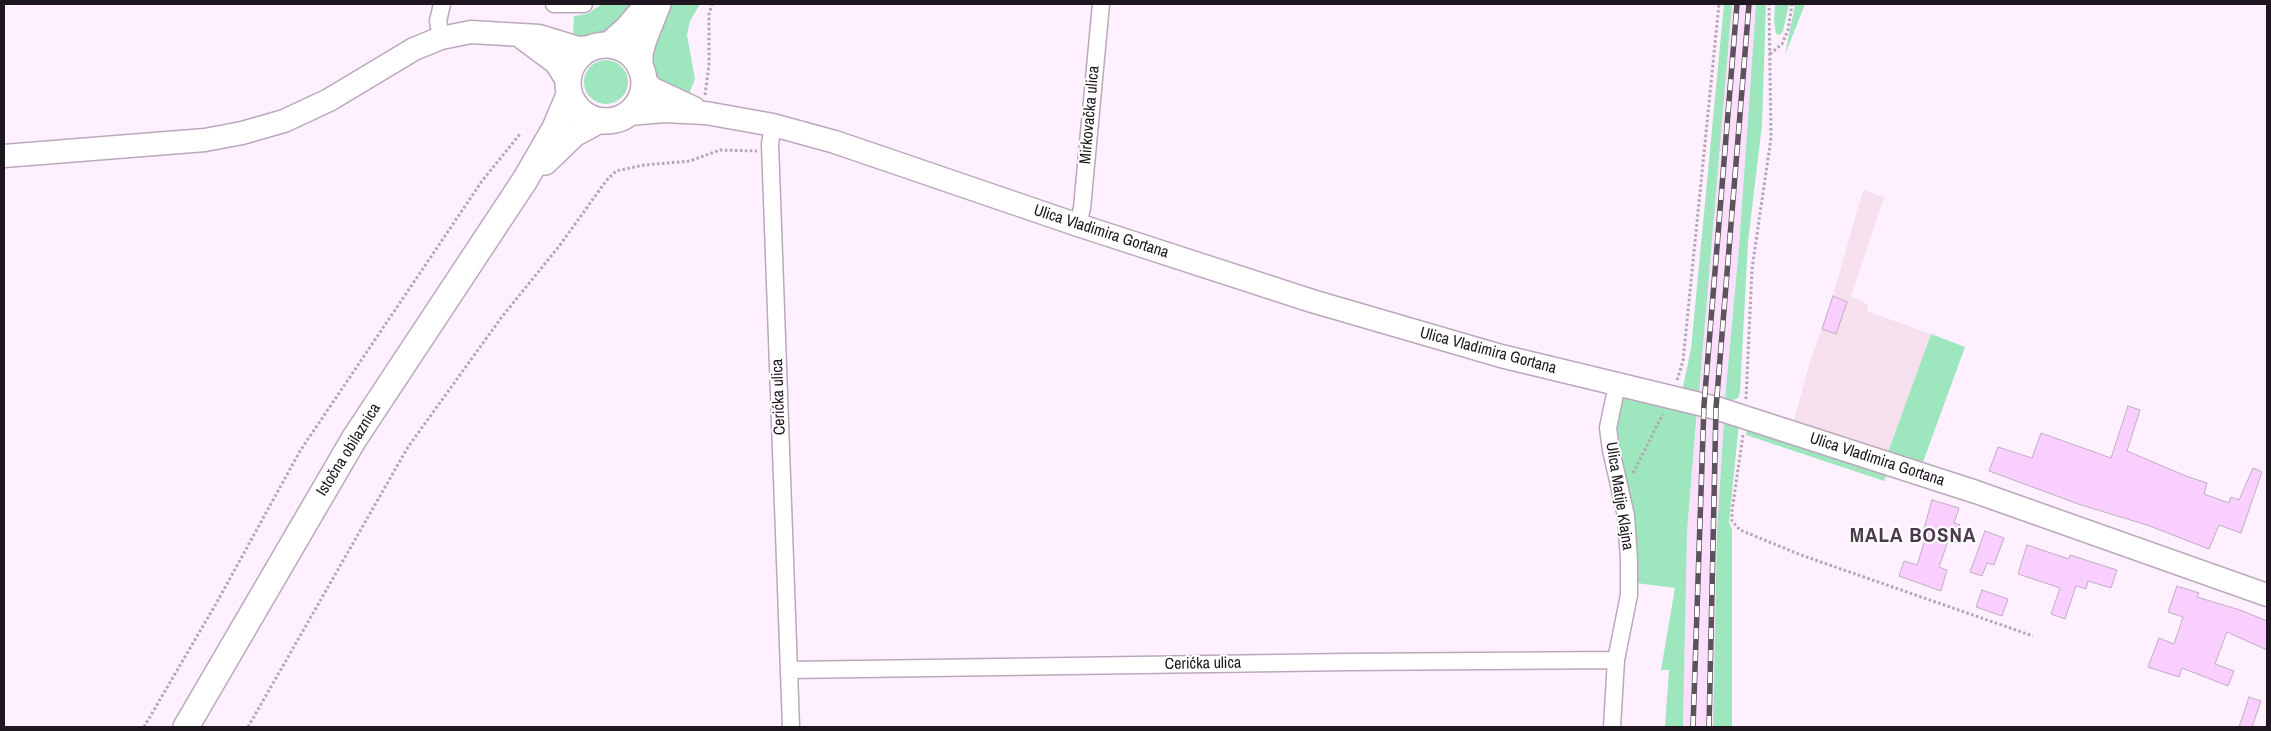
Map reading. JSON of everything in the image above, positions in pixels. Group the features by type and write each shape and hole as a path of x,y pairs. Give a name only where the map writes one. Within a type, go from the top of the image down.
{"main road":[{"path":"568,89 569,71 582,53 600,46 628,28 648,4"},
{"path":"516,34 556,63 576,107 585,116 598,121 620,119 629,114 638,104 643,92 640,53 658,4"},
{"path":"4,156 205,140 242,133 284,121 329,100 414,49 441,38 471,32 539,36 578,48 600,46 621,48 632,56 642,73"},
{"name":"Ulica Vladimira Gortana","path":"642,73 653,89 706,113"},
{"name":"Istočna obilaznica","path":"186,727 354,439 525,180 555,128 568,89"},
{"name":"Ulica Vladimira Gortana","path":"629,114 664,111 706,113 773,125 835,142 1078,225 1312,301 1501,356 1671,397 1745,418 1976,492 2267,595"},
{"name":"Istočna obilaznica","path":"525,180 574,134 598,121"}],"street":[{"path":"441,38 438,21 442,4"},
{"path":"554,4 584,4"},
{"name":"Mirkovačka ulica","path":"1078,225 1082,208 1101,4"},
{"name":"Cerićka ulica","path":"773,125 770,152 791,727"},
{"name":"Ulica Matije Klajna","path":"1612,727 1616,660 1629,595 1626,516 1608,428 1618,385"},
{"name":"Cerićka ulica","path":"790,670 1616,660"}],"path":[{"path":"706,113 704,96 709,66 709,14 712,4"},
{"path":"1621,496 1671,397 1683,361 1719,4"},
{"path":"1769,4 1771,138 1752,269 1745,418 1732,521 1740,530 1794,552 2033,636"},
{"path":"1770,54 1782,44 1788,30 1792,4"},
{"path":"144,727 217,602 300,451 482,181 520,134"},
{"path":"248,727 408,447 500,318 560,245 606,182 616,171 644,165 690,161 720,150 770,152"}],"shaded area":[{"path":"1732,4 1756,4 1739,247 1725,399 1717,532 1713,727 1683,727 1687,532"},
{"path":"1863,190 1884,197 1851,296 1868,305 1867,311 1931,334 1888,452 1794,421 1809,365 1833,296"}],"green space":[{"path":"602,4 640,4 600,40 573,36 574,16 587,14"},
{"path":"668,4 700,4 690,21 687,35 695,79 689,94 675,92 651,73 653,34"},
{"path":"1724,4 1732,4 1699,393 1682,391 1691,349"},
{"path":"1756,4 1766,4 1762,125 1748,242 1740,392 1738,398 1730,401 1725,399 1739,247"},
{"path":"1775,4 1789,4 1783,31 1780,35 1776,34 1774,20"},
{"path":"1795,4 1805,4 1785,55"},
{"path":"602,60 610,60 622,66 628,82 622,98 610,104 602,104 590,98 584,86 584,78 590,66"},
{"path":"1931,334 1965,347 1923,462 1888,452"},
{"path":"1626,395 1697,410 1687,532 1683,727 1665,727 1669,670 1661,670 1675,588 1636,583 1636,523 1618,445 1617,412"},
{"path":"1724,419 1739,423 1729,522 1732,530 1732,727 1713,727 1717,532"},
{"path":"1747,429 1886,476 1884,481 1746,435"}],"building":[{"path":"1833,296 1847,302 1836,334 1822,329"},
{"path":"2128,406 2140,410 2127,451 2207,483 2204,494 2229,503 2231,497 2239,500 2253,468 2262,472 2241,533 2219,525 2209,549 2147,525 2081,505 1989,471 1998,447 2032,458 2041,433 2111,458"},
{"path":"1932,500 1959,508 1954,523 1960,525 1955,543 1948,541 1939,567 1947,570 1941,591 1899,576 1904,561 1917,565 1925,540 1921,539"},
{"path":"1985,531 2004,538 1994,565 1987,563 1982,576 1970,572"},
{"path":"2027,545 2069,559 2070,555 2117,570 2111,588 2088,581 2086,589 2076,586 2065,619 2051,614 2060,588 2018,574"},
{"path":"2177,586 2199,593 2197,597 2240,610 2267,621 2267,650 2227,632 2215,664 2234,671 2228,686 2182,668 2179,677 2148,667 2159,638 2174,644 2183,617 2168,612"},
{"path":"1982,590 2008,599 2002,616 1976,607"},
{"path":"2249,697 2261,701 2252,727 2239,727"}],"railway":[{"path":"1693,727 1704,405 1737,4"},
{"path":"1709,727 1716,408 1749,4"}],"district":[{"name":"MALA BOSNA","path":"1913,536"}]}
